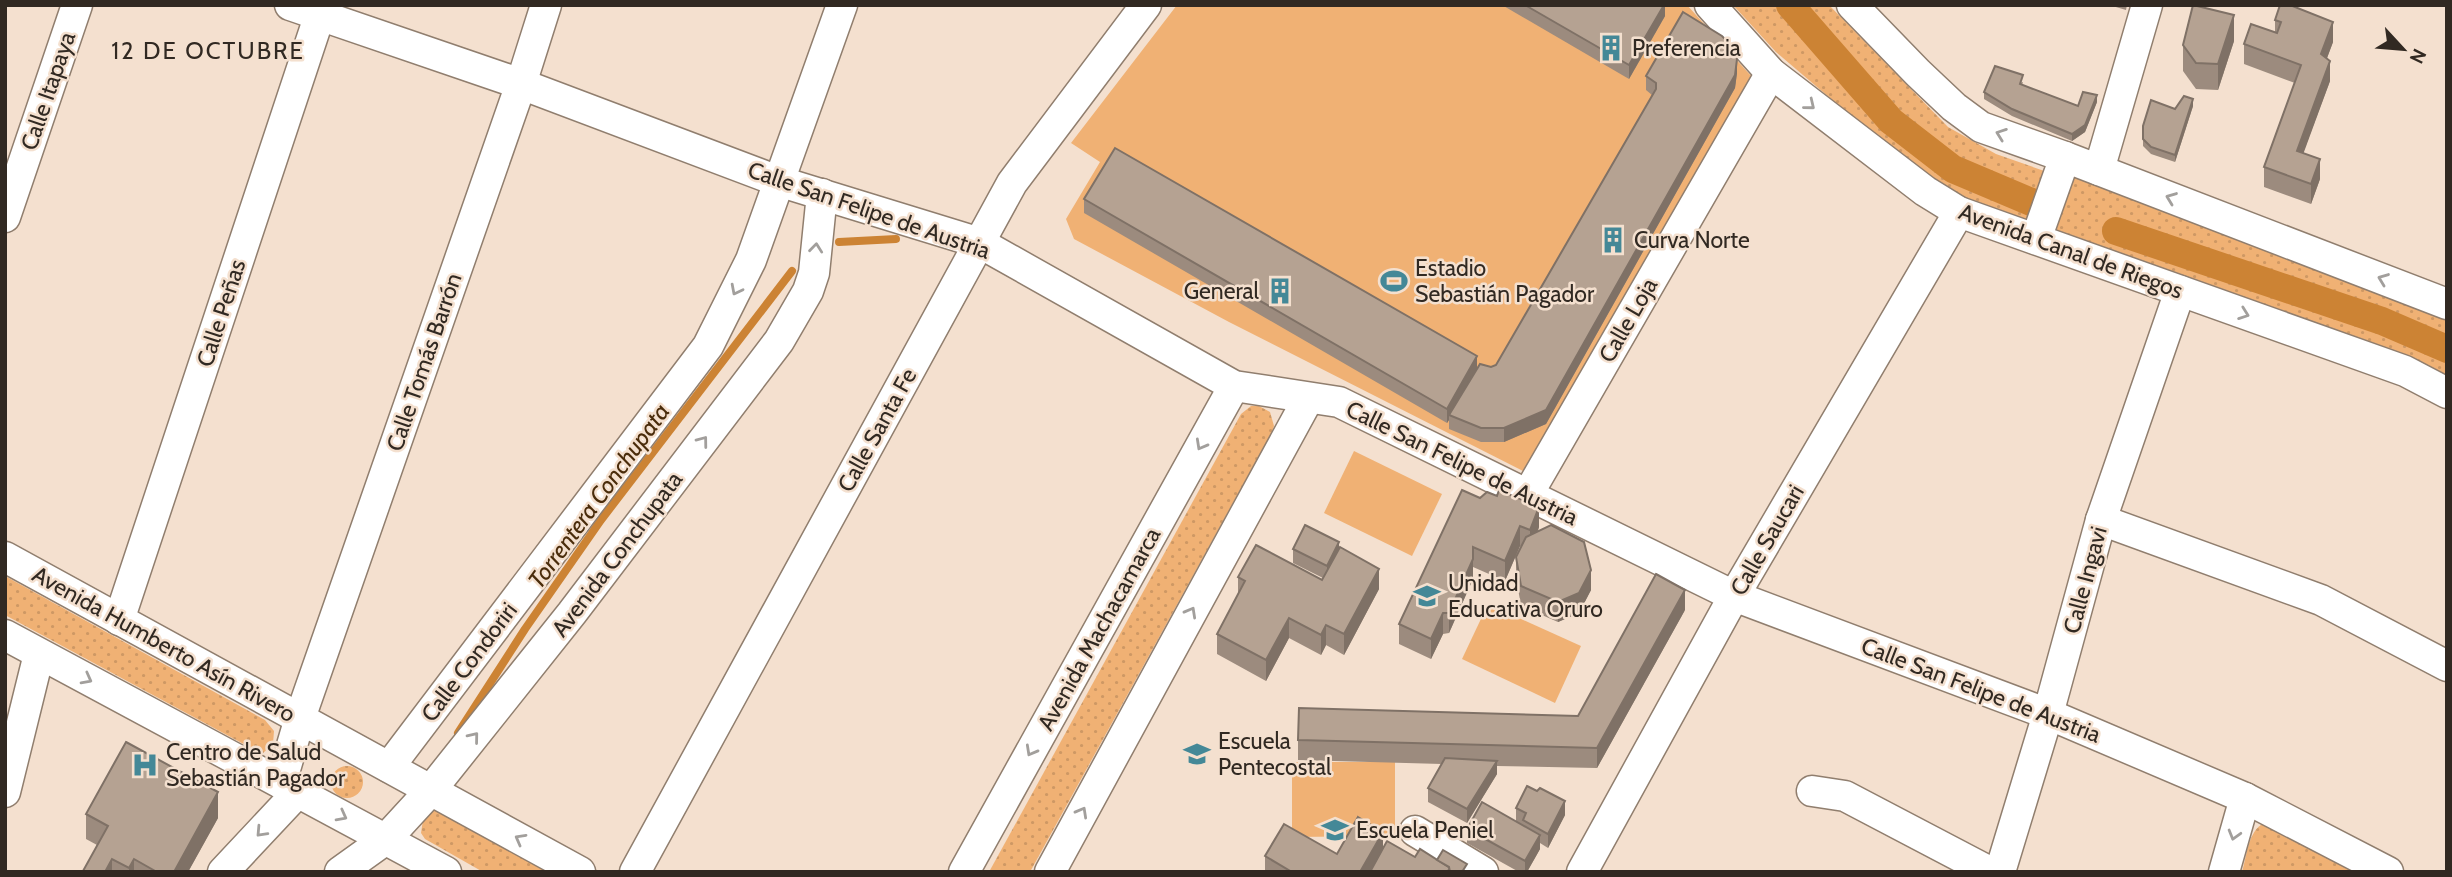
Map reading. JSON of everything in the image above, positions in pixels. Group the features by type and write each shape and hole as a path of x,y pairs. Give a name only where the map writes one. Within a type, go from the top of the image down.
{"street":[{"name":"Calle Itapaya","path":"5,218 77,5"},
{"name":"Calle San Felipe de Austria","path":"290,5 321,10 778,180 980,243 1234,386 1339,402 1734,596 2048,714 2245,798 2388,872"},
{"name":"Calle Tomás Barrón","path":"300,718 521,84 546,5"},
{"name":"Calle Condoriri","path":"390,768 708,346 751,260 842,5"},
{"name":"Calle Santa Fe","path":"635,872 1012,183 1146,5"},
{"name":"Avenida Canal de Riegos","path":"1710,5 1771,73 1925,191 1959,212 2405,371 2447,393"},
{"path":"1852,5 1918,74 1981,127 2447,304"},
{"path":"2099,170 2147,5"},
{"name":"Calle Peñas","path":"119,620 321,10"},
{"name":"Calle Loja","path":"1528,494 1771,73"},
{"path":"2036,239 2065,157"},
{"name":"Avenida Conchupata","path":"340,872 386,839 431,790 572,613 779,341 808,291 814,273 822,194"},
{"name":"Calle Saucari","path":"1581,872 1734,596 1959,212"},
{"name":"Calle Ingavi","path":"2000,872 2048,714 2101,520 2180,291"},
{"name":"Avenida Machacamarca","path":"964,872 1234,386"},
{"path":"1050,872 1308,399"},
{"path":"2101,520 2321,600 2447,666"},
{"name":"Avenida Humberto Asín Rivero","path":"5,557 580,872"},
{"path":"5,635 446,872"},
{"path":"5,792 39,654"},
{"path":"223,872 290,788 300,718"},
{"path":"1812,790 1845,796 1990,872"},
{"path":"2224,872 2245,798"},
{"path":"1415,831 1483,872"}],"shaded area":[{"name":"Estadio Sebastián Pagador","path":"1177,5 1687,5 1752,77 1529,474 1229,322 1074,239 1066,219 1100,162 1071,143"},
{"path":"1733,5 1829,5 1948,127 1996,154 2050,173 2031,226 1965,201 1911,167 1776,52"},
{"path":"2069,173 2447,317 2447,376 2411,360 2051,228"},
{"path":"1251,406 1259,406 1270,412 1274,426 1272,432 1030,872 989,872 1241,414"},
{"path":"1354,451 1442,494 1412,556 1324,513"},
{"path":"5,576 265,720 274,731 273,744 262,754 5,615"},
{"path":"1488,604 1581,646 1555,703 1462,659"},
{"path":"1292,762 1395,762 1395,836 1292,837"},
{"path":"347,766 358,771 363,782 358,793 347,798 336,793 331,782 336,771"},
{"path":"433,811 439,811 555,872 483,872 425,839 421,833 423,820"},
{"path":"2264,823 2364,872 2242,872 2251,838"}],"building":[{"name":"Preferencia","path":"1525,5 1664,5 1629,65"},
{"path":"2193,5 2234,15 2218,64 2196,63 2183,45"},
{"path":"2280,5 2290,5 2333,22 2321,54 2330,61 2297,151 2320,159 2311,184 2264,167 2301,65 2244,44 2251,24 2277,33 2281,22 2275,20"},
{"name":"Curva Norte","path":"1683,12 1722,36 1734,48 1737,59 1735,75 1546,410 1504,428 1481,428 1449,415 1480,364 1491,367 1496,365 1656,89 1656,83 1646,76"},
{"path":"1995,66 2023,75 2020,84 2078,106 2083,92 2097,95 2085,125 2072,134 2012,109 1984,92"},
{"path":"2184,96 2193,99 2175,155 2151,147 2143,139 2143,126 2151,100 2175,109"},
{"name":"General","path":"1115,148 1477,356 1447,409 1084,199"},
{"path":"1462,490 1480,498 1487,492 1497,496 1499,490 1539,507 1530,530 1520,526 1505,561 1473,547 1473,559 1449,613 1443,613 1431,639 1399,624"},
{"path":"1305,525 1339,542 1327,566 1293,549"},
{"path":"1551,525 1584,542 1591,570 1579,593 1558,602 1521,586 1516,557 1526,537"},
{"path":"1256,545 1322,580 1340,547 1379,569 1344,634 1326,625 1321,635 1289,618 1266,660 1217,634 1245,581 1238,577"},
{"path":"1656,574 1685,590 1597,748 1298,740 1299,708 1578,716"},
{"name":"Centro de Salud Sebastián Pagador","path":"126,742 218,792 174,872 157,872 134,859 129,868 112,859 105,872 83,871 108,826 86,814"},
{"path":"1445,758 1497,761 1467,809 1428,788"},
{"path":"1527,786 1537,791 1540,788 1565,801 1548,834 1523,820 1526,813 1516,808"},
{"path":"1482,802 1540,835 1525,861 1467,829"},
{"path":"1358,817 1383,832 1360,872 1292,872 1265,856 1284,824 1337,854"},
{"path":"1387,841 1415,857 1420,849 1450,868 1447,872 1370,872"},
{"path":"1443,850 1467,864 1462,872 1450,872 1449,867 1437,860"}],"waterway":[{"path":"1790,5 1891,121 1953,169 2036,204"},
{"path":"2116,231 2382,321 2447,349"},
{"name":"Torrentera Conchupata","path":"839,242 896,239"},
{"name":"Torrentera Conchupata","path":"458,733 525,629 601,520 792,271"}],"place":[{"name":"Preferencia","path":"1611,48"},
{"name":"Curva Norte","path":"1613,240"},
{"name":"Estadio Sebastián Pagador","path":"1394,281"},
{"name":"General","path":"1280,291"},
{"name":"Unidad Educativa Oruro","path":"1427,596"},
{"name":"Escuela Pentecostal","path":"1197,754"},
{"name":"Centro de Salud Sebastián Pagador","path":"145,765"},
{"name":"Escuela Peniel","path":"1335,830"}],"district":[{"name":"12 DE OCTUBRE","path":"208,51"}]}
